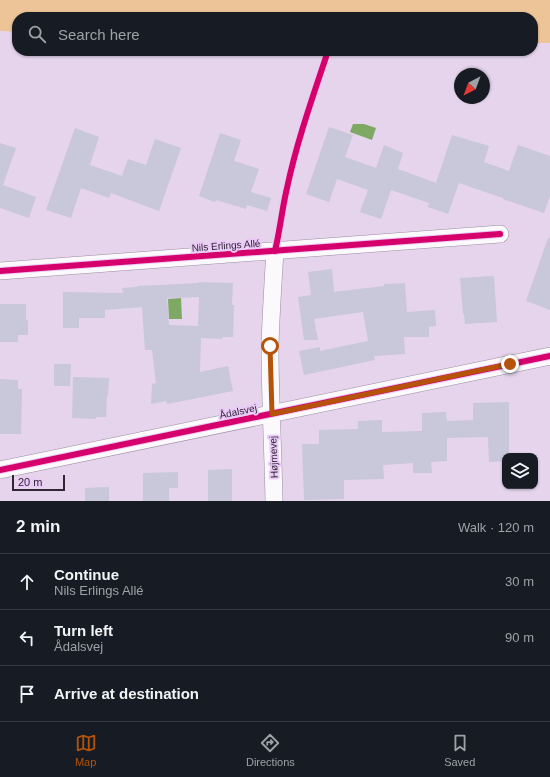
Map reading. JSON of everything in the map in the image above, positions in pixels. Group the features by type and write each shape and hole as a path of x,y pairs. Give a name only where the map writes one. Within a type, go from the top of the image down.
{"street":[{"name":"Nils Erlings Allé","path":"0,271 500,234"},
{"name":"Nils Erlings Allé","path":"272,414 270,346 275,251"},
{"name":"Ådalsvej","path":"0,470 550,356"},
{"name":"Højmevej","path":"272,414 274,501"}],"shaded area":[{"path":"0,0 550,0 550,43 538,43 538,12 12,12 12,32 0,31"},
{"path":"353,124 364,124 376,128 372,140 350,132"},
{"path":"181,298 182,319 169,319 168,299"}],"building":[{"path":"329,127 353,135 345,157 376,168 384,145 403,153 398,169 436,183 452,135 489,146 484,162 509,171 518,145 550,156 550,196 544,213 459,183 448,214 428,207 429,203 391,190 381,219 360,212 368,190 337,179 329,202 306,194"},
{"path":"75,128 99,137 90,165 122,176 128,159 146,165 155,139 181,148 159,211 111,193 109,198 81,188 71,218 46,210"},
{"path":"220,133 241,140 234,161 259,169 251,192 271,198 267,211 247,205 246,209 216,200 215,202 199,196"},
{"path":"0,143 16,148 3,185 36,197 29,218 0,208"},
{"path":"548,238 550,238 550,310 526,301"},
{"path":"332,269 334,292 384,286 384,284 405,283 407,312 435,310 436,326 429,327 429,337 404,337 405,354 374,356 375,360 304,375 299,351 320,347 320,351 368,341 363,312 314,319 318,340 304,340 298,297 311,295 308,272"},
{"path":"493,276 497,322 465,324 460,278"},
{"path":"233,283 233,337 222,337 223,339 201,338 200,372 228,366 233,391 167,404 166,401 151,404 152,384 156,383 152,350 145,350 142,307 105,310 105,318 79,318 79,328 63,328 63,292 123,293 122,288 137,286","holes":["199,297 198,326 169,325 167,298"]},
{"path":"0,304 26,304 28,335 18,335 18,342 0,342"},
{"path":"54,364 71,364 70,386 54,386"},
{"path":"73,377 109,378 106,417 96,417 96,419 72,418"},
{"path":"0,379 18,380 18,389 22,389 21,434 0,434"},
{"path":"509,402 509,453 502,453 502,461 489,462 488,437 447,438 447,461 431,462 432,473 413,473 413,463 383,465 384,479 344,480 344,499 304,500 302,444 319,444 319,430 358,429 358,421 382,420 382,432 422,431 422,413 446,412 447,421 473,420 473,403"},
{"path":"232,469 232,501 208,501 208,470"},
{"path":"178,472 178,488 169,488 169,501 143,501 143,473"},
{"path":"109,487 109,501 85,501 85,488"}],"cycle path":[{"path":"275,251 291,170 326,56"},
{"path":"0,271 500,234"},
{"path":"0,470 550,356"}],"route":[{"path":"270,346 272,414 510,364"}]}
